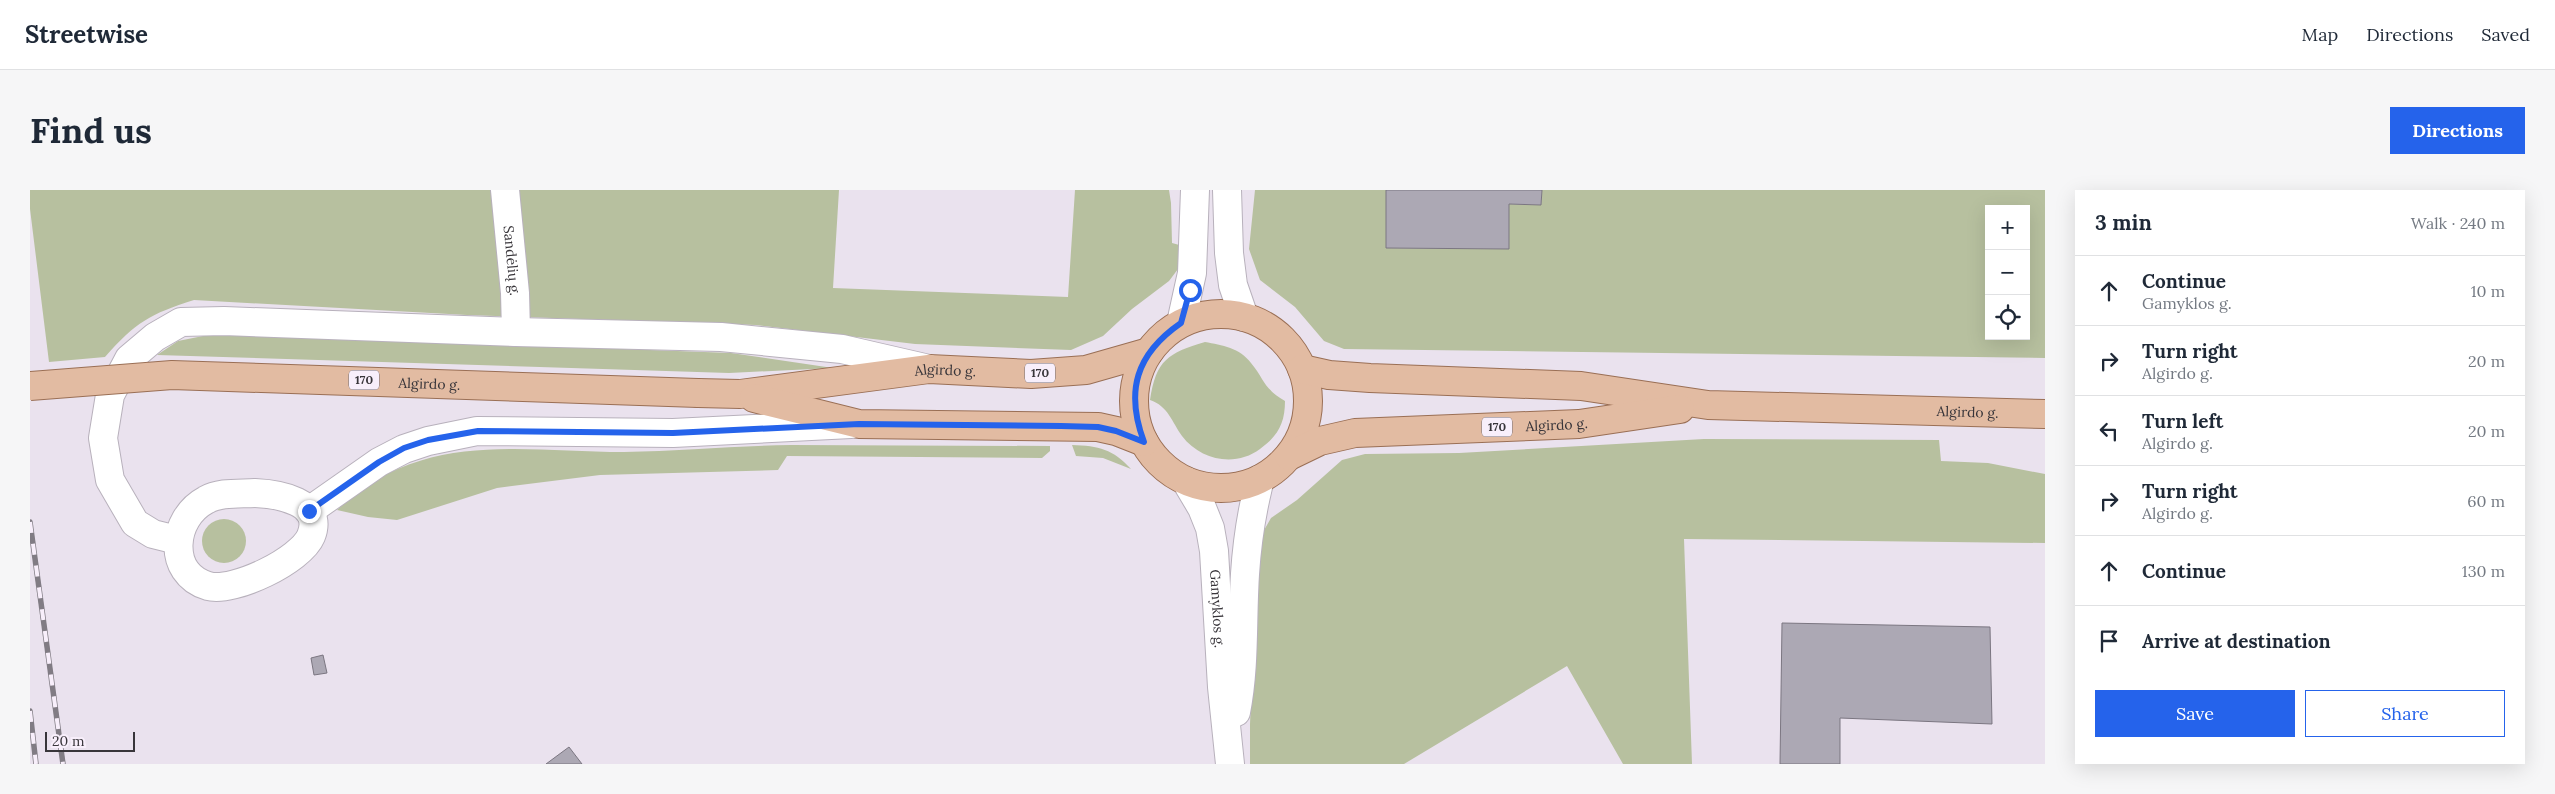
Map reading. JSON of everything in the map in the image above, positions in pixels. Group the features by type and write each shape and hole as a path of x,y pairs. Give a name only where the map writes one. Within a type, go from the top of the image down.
{"main road":[{"name":"Algirdo g.","path":"1212,314 1244,317 1269,328 1289,346 1302,369 1308,391 1307,414 1301,436 1289,456 1276,469 1260,479 1242,486 1223,488 1204,486 1186,481 1169,471 1155,458 1144,442 1136,420 1134,396 1138,373 1149,352 1163,335 1181,323 1212,314"},
{"name":"Algirdo g.","path":"30,386 172,375 740,394 929,369 1031,374 1086,370 1149,352"},
{"name":"Algirdo g.","path":"1302,369 1329,375 1370,378 1581,386 1708,405 2045,414"},
{"name":"Algirdo g.","path":"740,394 859,424 1098,427 1116,431 1144,442"},
{"name":"Algirdo g.","path":"1289,456 1320,441 1355,433 1578,424 1708,405"}],"street":[{"name":"Sandėlių g.","path":"505,190 516,292 516,332"},
{"path":"1181,323 1192,273 1195,190"},
{"path":"1227,190 1229,254 1233,285 1244,317"},
{"path":"177,540 153,534 135,523 110,480 103,438 110,396 129,360 155,337 181,322 224,321 516,332 721,337 842,349 929,369"},
{"path":"309,511 379,462 404,448 428,440 478,431 673,433 859,424"},
{"name":"Gamyklos g.","path":"1230,753 1240,690 1245,572 1252,513 1260,479"},
{"name":"Gamyklos g.","path":"1186,481 1202,508 1210,528 1214,551 1222,687 1230,753"},
{"path":"224,494 273,494 300,502 309,511 312,526 311,535 293,555 260,575 229,586 210,586 189,574 177,551 177,540 183,523 192,509 207,499 224,494"}],"green space":[{"path":"30,190 839,190 833,288 1068,297 1075,190 1169,190 1172,243 1183,246 1178,269 1169,281 1132,309 1103,336 1071,350 915,344 756,325 467,315 194,300 155,315 135,327 105,357 49,362 30,209"},
{"path":"1255,190 1386,190 1387,248 1509,249 1509,204 1541,205 1542,190 2045,190 2045,358 1344,349 1324,341 1295,307 1260,280 1249,249"},
{"path":"213,334 731,353 833,368 729,373 157,355 178,341"},
{"path":"1205,342 1224,346 1242,354 1251,363 1268,388 1285,401 1284,416 1276,434 1251,455 1240,458 1219,459 1199,451 1182,436 1165,410 1150,400 1156,376 1166,360 1182,350"},
{"path":"1704,439 1939,440 1941,461 1988,463 2045,474 2045,543 1684,539 1692,764 1623,764 1567,666 1404,764 1250,764 1256,583 1263,532 1271,518 1297,500 1342,460 1365,454 1459,453"},
{"path":"791,445 1050,446 1050,451 1042,458 787,456 778,470 600,475 497,488 397,520 368,517 337,510 369,484 403,467 438,456 473,451 510,449 624,452"},
{"path":"1072,445 1090,446 1105,450 1118,457 1131,469 1103,458 1076,456"},
{"path":"224,519 236,523 242,529 246,541 242,553 236,559 224,563 212,559 206,553 202,541 206,529 212,523"}],"building":[{"path":"1386,190 1542,190 1541,205 1509,204 1509,249 1386,248"},
{"path":"1782,623 1990,627 1992,724 1840,718 1840,764 1780,764"},
{"path":"323,655 327,673 314,675 311,658"},
{"path":"569,747 582,764 546,764"}],"railway":[{"path":"30,522 63,764"},
{"path":"30,711 36,764"}],"route":[{"path":"309,511 339,488 404,448 428,440 478,431 673,433 859,424 1061,426 1098,427 1116,431 1144,442 1136,420 1134,396 1138,373 1149,352 1163,335 1181,323 1190,290"}]}
